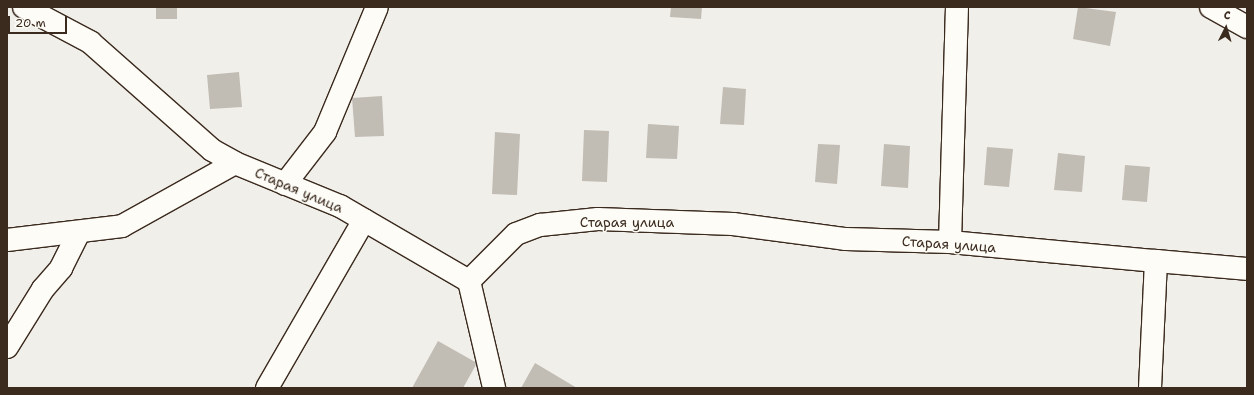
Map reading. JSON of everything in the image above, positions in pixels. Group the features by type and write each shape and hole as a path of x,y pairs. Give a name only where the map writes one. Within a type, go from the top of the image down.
{"street":[{"name":"Старая улица","path":"24,7 90,42 212,150 235,164 340,206 469,281 516,234 540,225 598,218 733,224 846,239 950,242 1247,269"},
{"path":"285,184 325,132 377,7"},
{"path":"950,242 957,7"},
{"path":"1211,7 1247,27"},
{"path":"7,240 122,226 235,164"},
{"path":"267,388 364,220"},
{"path":"7,347 43,289 61,268 79,232"},
{"path":"1150,388 1156,261"},
{"path":"469,281 494,388"}],"building":[{"path":"156,7 177,7 177,19 156,19"},
{"path":"671,7 702,7 701,19 670,17"},
{"path":"1078,7 1116,12 1110,46 1073,39"},
{"path":"239,72 242,107 210,109 207,75"},
{"path":"723,87 746,89 744,125 720,124"},
{"path":"382,96 384,136 355,137 352,98"},
{"path":"648,124 679,126 677,159 646,158"},
{"path":"584,130 609,131 607,182 582,181"},
{"path":"495,132 520,134 517,195 492,194"},
{"path":"818,144 840,145 837,184 815,182"},
{"path":"884,144 910,146 908,188 881,186"},
{"path":"987,147 1013,149 1009,187 984,185"},
{"path":"1058,153 1085,156 1082,192 1054,190"},
{"path":"1125,165 1150,167 1147,202 1122,200"},
{"path":"438,341 477,363 463,388 412,388"},
{"path":"535,363 577,388 521,388"}]}
